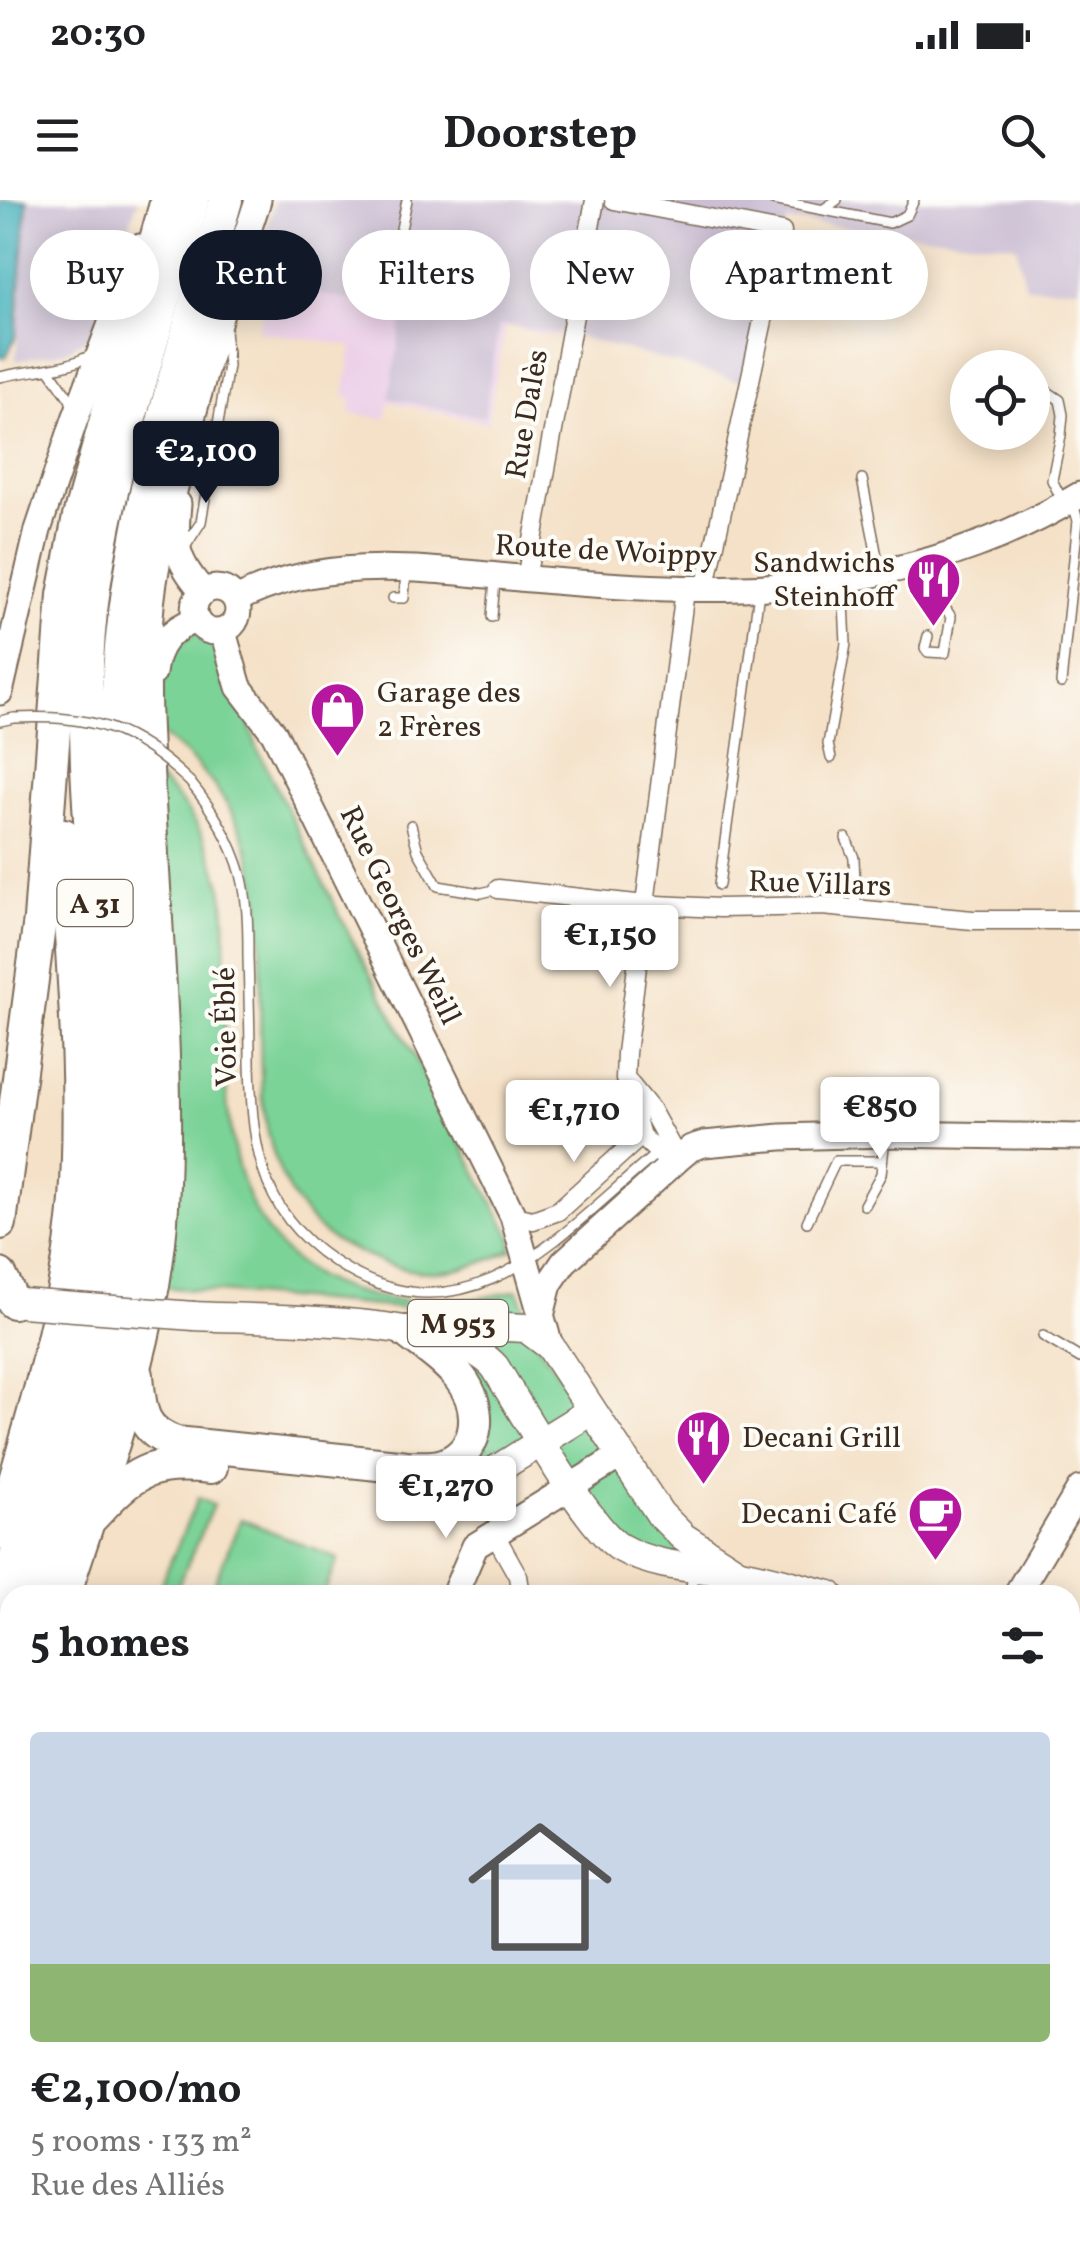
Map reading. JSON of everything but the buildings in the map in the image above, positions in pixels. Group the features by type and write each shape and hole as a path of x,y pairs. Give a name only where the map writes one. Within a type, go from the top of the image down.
{"highway":[{"path":"0,1223 40,918 64,595 78,517 167,200"},
{"name":"A 31","path":"6,1585 87,1314 106,1161 105,1064 86,760 92,611 116,475 194,200"},
{"name":"A 31","path":"37,1585 100,1383 122,1282 132,1208 136,1065 118,757 121,652 135,537 152,460 226,200"},
{"path":"67,1585 136,1361 156,1269 164,1149 164,1067 144,712 146,619 160,534 187,430"},
{"path":"0,1534 50,1354 76,1202 76,1025 55,696"},
{"path":"136,1361 145,1424 159,1438 176,1444 407,1467 445,1464 468,1447 475,1435 473,1401 445,1362 407,1332"},
{"path":"87,1523 137,1473 171,1465 405,1486"}],"main road":[{"path":"0,692 38,530 158,200"},
{"path":"248,230 258,200"},
{"path":"204,592 178,557 175,538 187,430 219,320"},
{"name":"Route de Woippy","path":"236,600 270,583 320,570 406,570 695,590 843,582 925,562 1024,525 1072,500"},
{"path":"222,588 236,600 238,615 223,632 204,630 196,620 196,601 204,592 222,588"},
{"path":"144,712 156,651 172,631 196,620"},
{"name":"Rue Georges Weill","path":"223,632 239,687 274,733 513,1216 550,1346"},
{"path":"540,1319 549,1284 564,1262 670,1155 704,1144 782,1137 1080,1137"},
{"name":"M 953","path":"9,1295 194,1316 359,1325 452,1323 526,1328 550,1346 660,1514 683,1537 740,1573 774,1585"},
{"name":"M 953","path":"359,1325 444,1337 486,1358 605,1536 618,1547 692,1582 740,1573"},
{"path":"405,1486 458,1487 478,1481 590,1411"},
{"path":"458,1585 475,1546 620,1456"},
{"path":"1022,1585 1080,1489"},
{"path":"1040,1585 1049,1543"}],"street":[{"name":"Rue Dalès","path":"526,579 595,200"},
{"path":"614,200 782,232 695,590 644,904 626,1079 641,1136 670,1155"},
{"name":"Rue Villars","path":"498,889 644,904 856,908 973,920 1080,920"},
{"path":"626,1079 651,1110 670,1155"},
{"path":"513,1216 533,1220 558,1211 641,1136"},
{"path":"494,1532 519,1585"}],"lane":[{"path":"401,230 407,200"},
{"path":"773,200 890,223 907,215 914,200"},
{"path":"824,209 838,200"},
{"path":"178,557 201,522 228,366 227,333 222,320"},
{"path":"0,377 74,364 101,350"},
{"path":"49,369 70,399 76,419"},
{"path":"1050,393 1060,400 1063,415 1052,480 1072,500 1078,521 1061,683"},
{"path":"862,478 880,574"},
{"path":"925,562 934,591 950,617 945,653 928,652 928,636"},
{"path":"393,598 404,598 406,570"},
{"path":"492,618 496,576"},
{"path":"831,758 828,744 846,644 843,582"},
{"path":"719,885 759,589"},
{"path":"932,616 934,591"},
{"name":"Voie Éblé","path":"0,721 80,718 108,726 156,752 190,782 211,808 228,838 241,875 247,913 254,1143 262,1174 286,1218 317,1250 338,1264 380,1284 408,1291 462,1290 484,1284 526,1264 670,1155"},
{"path":"411,824 418,851 438,886 482,893 498,889"},
{"path":"846,838 854,858 856,908"},
{"path":"670,1155 748,1132 838,1126 1080,1126"},
{"path":"864,1205 881,1174 885,1134"},
{"path":"807,1222 836,1161 880,1162"},
{"path":"1043,1336 1080,1358"}],"shaded area":[{"path":"27,200 138,200 128,230 30,230 30,320 97,320 91,336 66,351 16,361"},
{"path":"275,200 1080,200 1080,288 1026,287 1016,245 928,236 928,230 873,230 787,221 785,230 690,230 690,320 762,320 746,383 569,334 499,325 484,417 389,398 402,320 510,320 510,230 342,230 342,299 322,295 322,230 267,230"},
{"path":"586,200 580,230 530,230 530,320 561,320 558,337 506,326 487,423 389,402 385,419 350,413 352,398 344,396 352,346 257,331 261,320 322,320 322,249 342,245 342,320 510,320 510,230 424,230"}],"green space":[{"path":"203,627 235,683 257,748 352,940 512,1238 512,1250 457,1269 405,1269 346,1247 326,1235 295,1200 275,1159 265,1114 260,917 248,850 217,789 186,755 150,727 174,646"},
{"path":"150,772 176,796 196,824 222,888 228,1113 236,1160 251,1203 274,1240 308,1270 353,1291 395,1300 436,1302 518,1290 528,1319 162,1287"},
{"path":"526,1328 640,1486 740,1573 634,1554 543,1443 478,1481 445,1464 459,1456 459,1343"},
{"path":"198,1498 213,1505 178,1585 160,1585"},
{"path":"241,1519 338,1559 327,1585 213,1585"}],"water":[{"path":"0,200 27,200 16,336 6,357 0,358"}],"place":[{"name":"Sandwichs Steinhoff","path":"934,628"},
{"name":"Garage des 2 Frères","path":"338,758"},
{"name":"Decani Grill","path":"703,1486"},
{"name":"Decani Café","path":"936,1562"}]}
